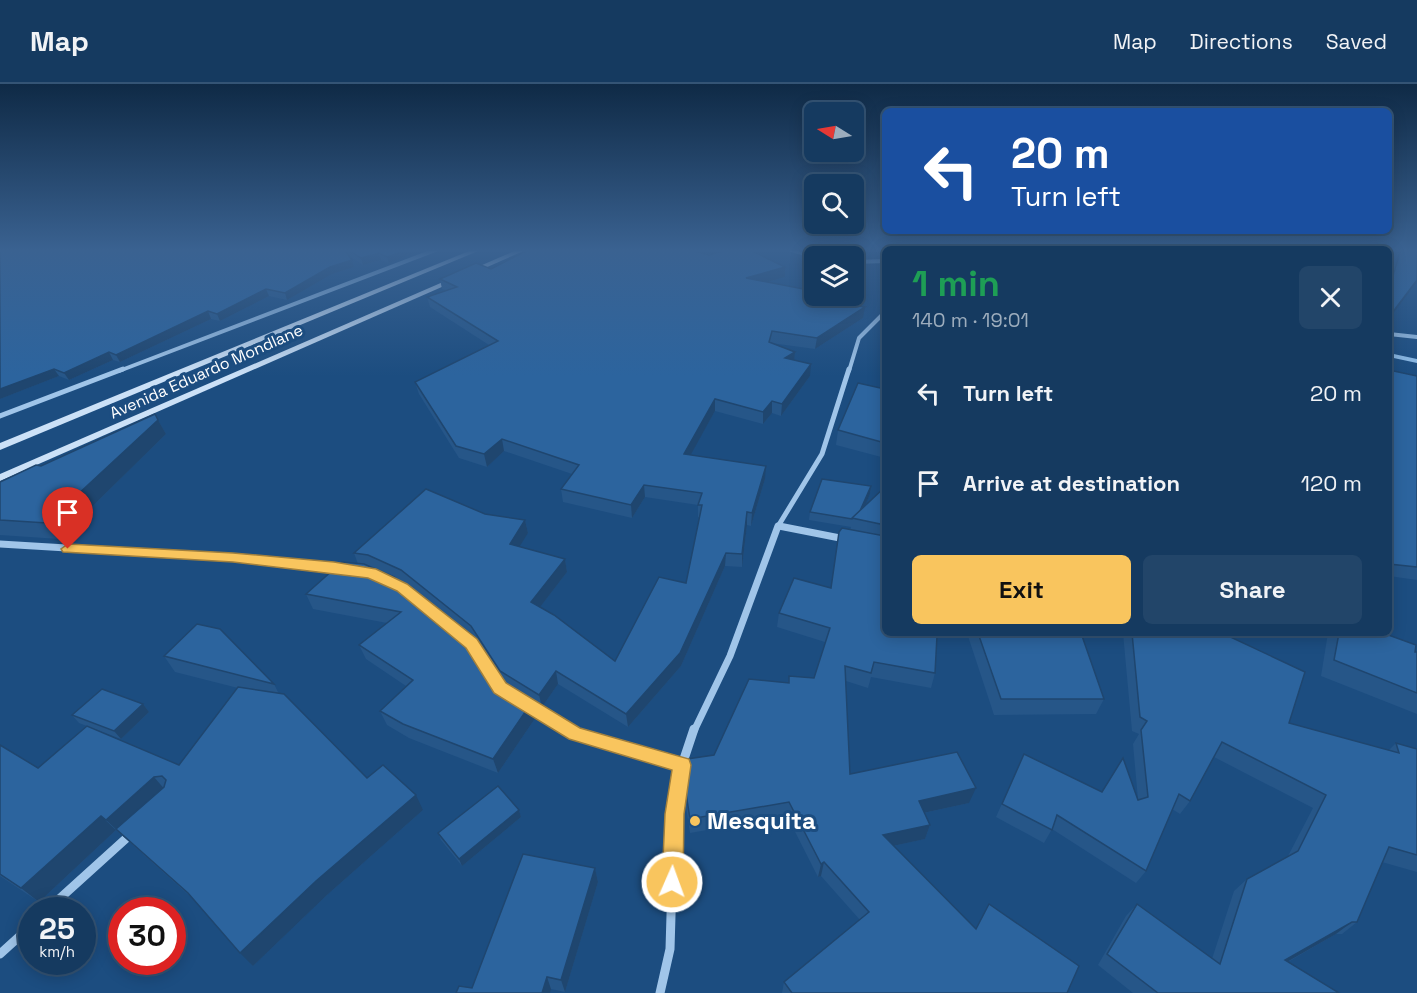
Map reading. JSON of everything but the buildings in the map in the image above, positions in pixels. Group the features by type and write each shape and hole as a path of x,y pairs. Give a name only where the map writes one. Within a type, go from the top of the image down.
{"main road":[{"name":"Avenida Eduardo Mondlane","path":"0,447 376,291"},
{"name":"Avenida Eduardo Mondlane","path":"0,478 427,291"}],"street":[{"path":"0,416 327,291"},
{"path":"660,993 670,949 674,814 682,765 695,728 730,656 778,526 822,454 859,338 882,315"},
{"path":"1392,334 1417,337"},
{"path":"778,526 853,540"},
{"path":"0,544 233,558 352,570"},
{"path":"454,628 471,643 500,688"},
{"path":"519,699 575,734 682,765"},
{"path":"61,897 139,827"},
{"path":"0,954 18,938"}],"waterway":[{"path":"1392,356 1417,361"}],"place":[{"name":"Mesquita","path":"695,821"}],"route":[{"path":"68,549 233,558 334,567 371,573 402,587 471,643 500,688 575,734 682,765 674,814 672,882"}]}
